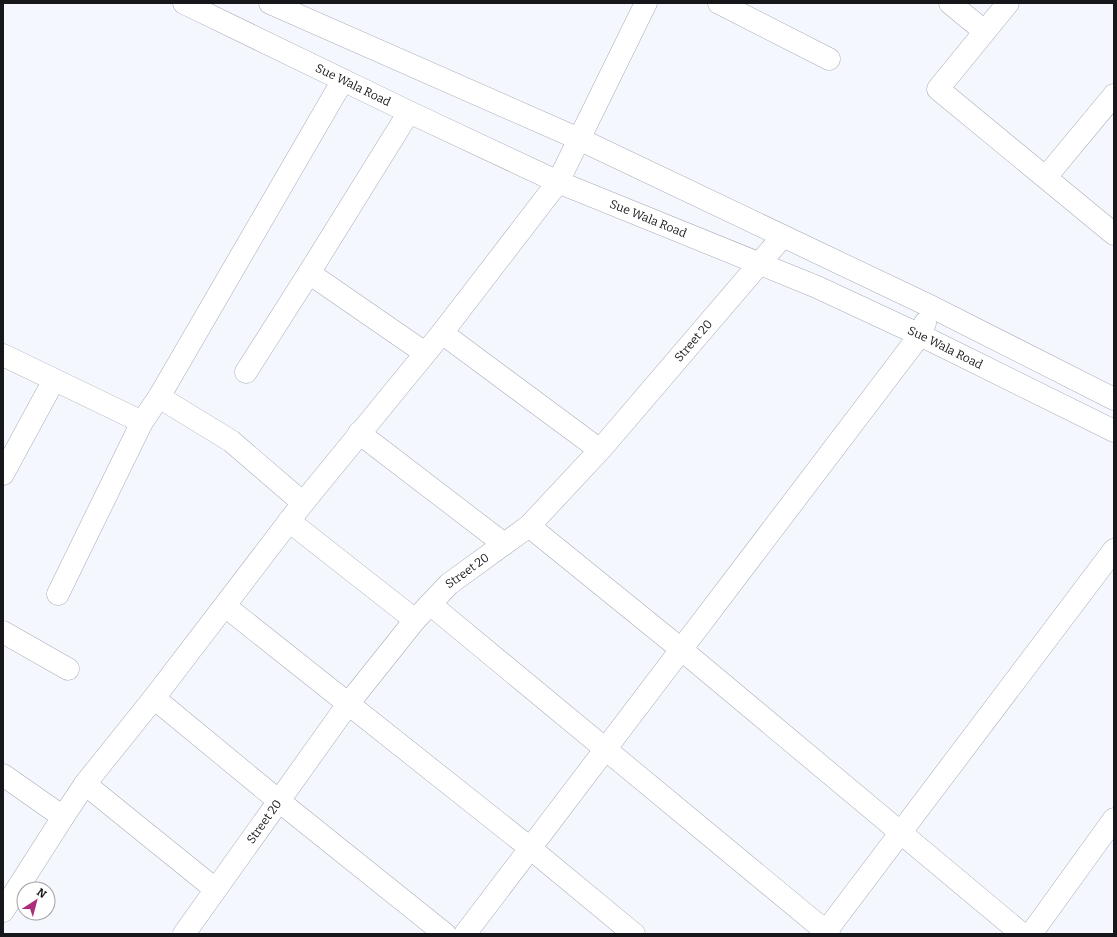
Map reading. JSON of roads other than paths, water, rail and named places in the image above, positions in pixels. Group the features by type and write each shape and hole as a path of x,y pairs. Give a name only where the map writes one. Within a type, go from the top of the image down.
{"street":[{"path":"270,3 579,139 932,307 1114,399"},
{"path":"3,911 86,784 225,606 303,502 442,333 558,182 646,3"},
{"path":"719,3 829,58"},
{"path":"950,3 984,32"},
{"path":"1008,3 938,88 1114,234"},
{"name":"Sue Wala Road","path":"194,5 343,80 558,182 759,262 817,287 920,335 1114,431"},
{"path":"58,594 142,422 159,397 343,80"},
{"path":"1046,177 1114,94"},
{"path":"246,372 409,112"},
{"name":"Street 20","path":"184,934 348,704 415,620 449,584 529,526 600,450 759,262 783,236"},
{"path":"309,273 425,353"},
{"path":"465,934 920,335 932,307"},
{"path":"442,333 600,450"},
{"path":"3,355 142,422"},
{"path":"3,474 54,380"},
{"path":"159,397 231,440 303,502"},
{"path":"359,433 504,544"},
{"path":"289,521 415,620"},
{"path":"529,526 682,650 1022,934"},
{"path":"430,604 826,933 1114,550"},
{"path":"225,606 530,848 634,934"},
{"path":"3,632 68,669"},
{"path":"154,698 278,801 445,934"},
{"path":"3,775 63,817"},
{"path":"86,784 215,889"},
{"path":"1032,934 1114,819"}]}
